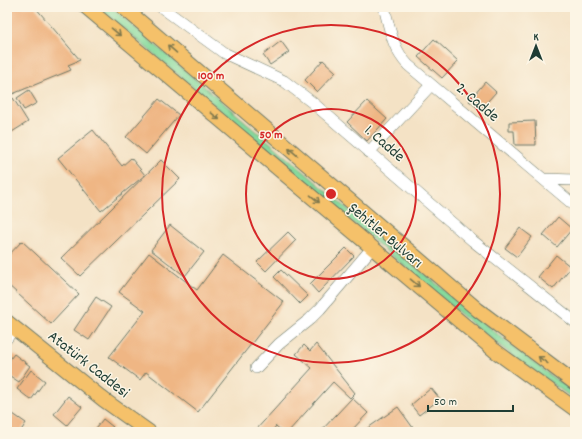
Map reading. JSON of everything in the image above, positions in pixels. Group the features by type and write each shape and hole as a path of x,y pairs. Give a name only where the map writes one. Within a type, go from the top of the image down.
{"main road":[{"name":"Şehitler Bulvarı","path":"86,7 494,350 575,409"},
{"name":"Şehitler Bulvarı","path":"123,7 478,310 575,383"},
{"name":"Atatürk Caddesi","path":"9,329 149,432"}],"street":[{"name":"1. Cadde","path":"161,7 224,53 270,74 293,87 472,241 575,322"},
{"name":"2. Cadde","path":"384,7 395,47 400,56 575,206"},
{"path":"369,152 432,85"},
{"path":"543,178 575,180"},
{"path":"256,368 279,344 320,309 372,248"}],"green space":[{"path":"98,7 111,7 397,251 501,337 554,378 575,392 575,400 513,356 477,328"}],"building":[{"path":"7,7 35,7 80,60 68,65 71,70 10,95 7,87"},
{"path":"434,39 458,61 442,78 418,57"},
{"path":"281,41 289,52 270,65 263,55"},
{"path":"323,60 336,72 317,92 305,80"},
{"path":"485,82 496,92 480,110 469,101"},
{"path":"29,90 37,103 24,110 17,98"},
{"path":"13,98 28,122 7,135 7,102"},
{"path":"159,99 179,115 146,154 126,137"},
{"path":"367,101 387,119 367,141 347,122"},
{"path":"535,121 536,145 515,145 514,131 509,131 509,122"},
{"path":"93,130 122,166 131,158 145,175 101,211 58,158"},
{"path":"161,160 180,179 80,276 61,258"},
{"path":"558,217 572,229 557,247 543,235"},
{"path":"170,225 204,252 185,276 151,250"},
{"path":"520,228 532,237 517,257 505,248"},
{"path":"288,232 296,240 266,271 257,262"},
{"path":"22,241 79,294 51,324 7,284 7,257"},
{"path":"346,248 354,256 318,293 310,284"},
{"path":"149,253 197,290 223,255 284,302 198,412 146,372 140,380 109,357 145,311 119,292"},
{"path":"556,255 571,267 553,289 538,277"},
{"path":"281,270 308,296 300,304 274,277"},
{"path":"96,297 111,307 89,340 74,330"},
{"path":"316,344 355,393 350,398 333,382 288,432 283,432 276,426 271,432 254,432 312,368 296,354 304,345 310,351"},
{"path":"14,354 30,366 19,382 7,374 7,363"},
{"path":"31,370 45,381 31,400 17,389"},
{"path":"431,388 440,399 419,415 411,405"},
{"path":"68,396 82,407 67,425 54,414"},
{"path":"352,398 368,413 350,432 320,432"},
{"path":"398,407 416,432 362,432"},
{"path":"13,414 26,423 20,432 7,432 7,423"},
{"path":"103,419 113,427 109,432 93,432"}]}
